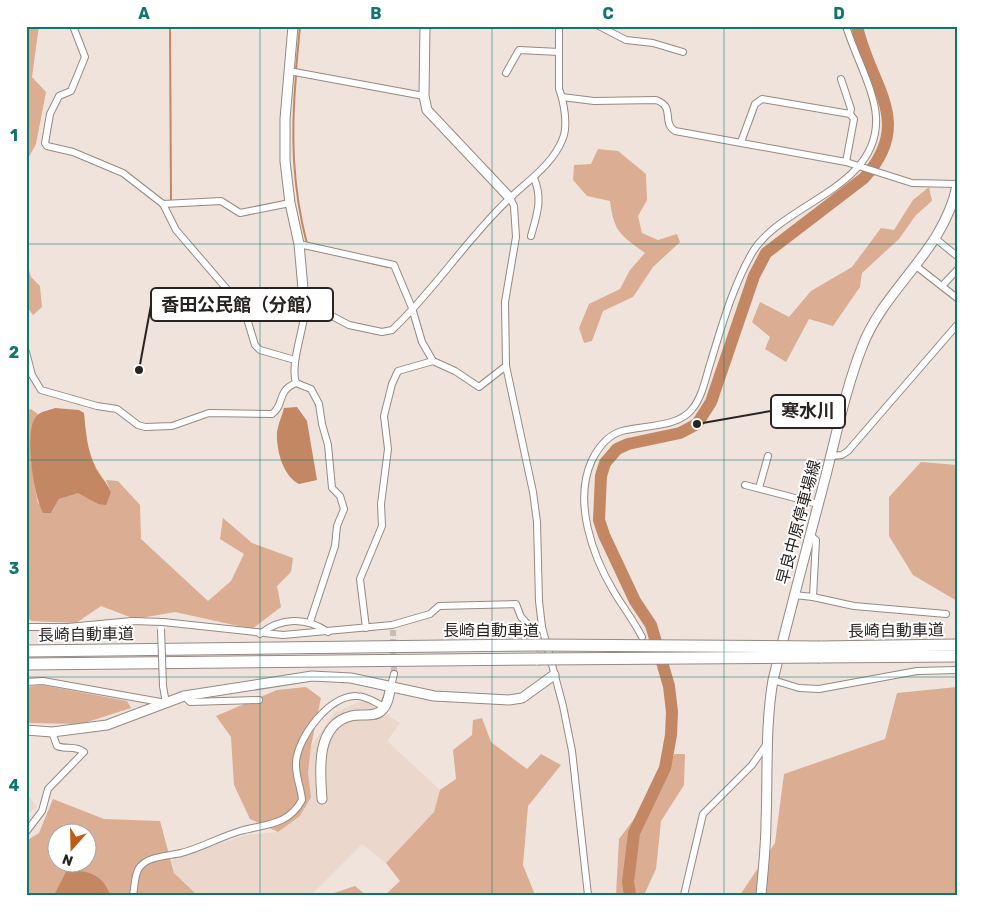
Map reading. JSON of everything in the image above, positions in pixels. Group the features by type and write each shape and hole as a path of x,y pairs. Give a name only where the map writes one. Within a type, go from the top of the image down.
{"highway":[{"name":"長崎自動車道","path":"26,664 538,659 820,652 957,645"},
{"name":"長崎自動車道","path":"26,651 536,646 957,656"}],"street":[{"path":"73,26 86,57 71,91 59,96 50,114 45,143 47,146 73,152 123,173 163,204 176,230 244,308 255,345 260,350 295,360"},
{"path":"293,26 285,161 290,203 299,244 305,311 295,360 296,383"},
{"path":"425,26 424,96 427,110 437,123 510,198 514,206 516,238 505,302 506,366 534,492 542,627 563,706 572,751 588,895"},
{"path":"305,311 328,314 349,325 382,332 392,330 510,198 534,178 562,139 564,124 562,97 559,89 558,26"},
{"path":"599,26 626,40 654,43 683,52"},
{"path":"642,637 613,591 602,567 586,521 584,493 589,467 601,445 619,432 666,422 690,412 698,399 723,323 747,262 757,245 846,178 859,166 873,144 876,132 876,116 846,26"},
{"path":"506,73 519,50 559,52"},
{"path":"289,71 424,96"},
{"path":"842,79 851,109 850,114"},
{"path":"562,97 594,101 656,100 664,102 668,108 670,125 675,131 846,162 912,183 957,185"},
{"path":"742,142 756,104 762,99 850,114 854,119 846,162"},
{"path":"531,236 539,208 540,191 534,178"},
{"name":"早良中原停車場線","path":"761,895 766,823 766,745 773,680 830,456 862,347 880,313 936,239 950,211 957,185"},
{"path":"163,204 221,201 240,213 290,203"},
{"path":"936,239 957,256"},
{"path":"299,244 394,265 412,308 422,342 433,362"},
{"path":"916,266 957,298"},
{"path":"942,286 957,270"},
{"path":"830,456 842,455 848,451 957,325"},
{"path":"26,352 28,366 41,390 98,406 117,409 138,425 145,427 172,426 209,413 272,414 277,411 284,390 296,383"},
{"path":"366,628 360,579 382,526 381,504 388,449 384,416 392,384 398,371 433,362 455,371 479,387 506,366"},
{"path":"296,383 311,389 316,394 328,445 332,488 340,496 344,509 337,526 335,546 310,622"},
{"path":"759,488 768,456"},
{"path":"745,485 818,504"},
{"path":"810,536 816,540 813,597"},
{"path":"794,595 854,606 946,614"},
{"path":"26,627 68,627 132,621 283,636 393,627 430,614 439,606 516,604 522,617 534,631 542,627"},
{"path":"260,634 287,621 310,622 328,632"},
{"path":"162,625 163,686 166,703"},
{"path":"773,680 799,688 819,689 917,671 957,670"},
{"path":"322,800 320,764 322,750 328,736 340,721 348,717 372,715 380,712 385,707 394,674"},
{"path":"26,730 52,732 107,724 184,696 312,676 351,678 434,696 509,700 522,698 554,675"},
{"path":"26,682 43,681 166,703"},
{"path":"134,895 138,869 154,858 182,853 241,831 266,827 288,816 302,800 296,771 299,746 310,726 334,704 355,695 367,697 385,707"},
{"path":"184,696 190,702 259,700"},
{"path":"26,832 42,811 48,788 84,752 79,748 62,748 57,746 52,732"},
{"path":"684,895 703,814 752,765 766,745"}],"shaded area":[{"path":"26,26 39,26 32,77 46,92 36,144 26,162"},
{"path":"598,149 618,151 646,174 647,200 638,216 642,233 658,240 677,234 680,242 653,267 633,297 603,311 592,341 584,343 579,328 589,304 620,289 630,270 645,253 620,232 614,220 610,201 587,196 573,180 574,165 591,164"},
{"path":"929,187 932,201 916,215 899,239 862,273 860,287 833,326 809,319 786,362 765,349 770,337 752,322 760,302 789,317 811,291 852,267 881,228 894,230 913,200"},
{"path":"26,260 31,277 40,286 42,307 33,315 26,306"},
{"path":"297,407 307,421 317,480 299,484 293,480 285,469 279,454 277,439 284,408"},
{"path":"55,408 79,410 84,413 87,441 91,455 96,468 111,492 106,505 98,504 78,493 59,499 51,513 43,513 36,493 30,438 35,418 41,413"},
{"path":"31,409 38,414 31,433 30,444 38,503 51,513 59,499 78,492 98,504 111,492 106,480 118,481 140,505 141,539 208,601 231,581 244,554 220,539 223,518 252,543 293,558 291,572 277,586 281,607 252,629 175,612 135,619 101,606 76,623 32,621 26,618 26,411"},
{"path":"921,462 957,465 957,601 913,575 889,536 889,497"},
{"path":"42,685 127,701 131,708 81,724 26,723 26,687"},
{"path":"306,687 321,698 311,746 308,773 311,797 300,816 278,832 250,819 234,785 231,737 216,716 277,690"},
{"path":"957,687 957,895 740,895 775,843 784,774 885,739 897,693"},
{"path":"364,700 400,723 387,741 440,790 434,812 386,863 362,844 311,895 197,895 174,873 172,860 246,835 278,832 300,816 311,797 308,773 311,746 334,713"},
{"path":"482,718 491,742 527,769 541,754 561,765 528,806 523,865 535,895 385,895 400,881 386,863 434,812 440,790 456,779 453,750 472,735 473,720"},
{"path":"674,754 685,754 684,785 661,821 656,869 644,895 616,895 619,839 667,775"},
{"path":"26,793 37,807 26,815"},
{"path":"53,799 104,819 160,821 174,873 197,895 26,895 26,841 39,833"},
{"path":"65,874 90,874 103,882 110,895 54,895"},
{"path":"355,886 366,895 328,895"}],"waterway":[{"path":"170,26 171,201"},
{"path":"296,70 300,26"},
{"path":"630,895 628,882 634,833 665,768 671,735 672,712 669,686 651,625 635,601 604,535 599,520 601,476 605,463 617,449 628,444 680,433 697,424 711,402 754,276 766,253 864,178 879,158 887,138 888,120 884,103 857,26"},
{"path":"296,75 294,160 298,201 307,244"},
{"path":"354,259 388,267"}],"tunnel":[{"path":"393,630 394,674"}],"place":[{"name":"香田公民館（分館）","path":"139,370"},
{"name":"寒水川","path":"697,424"}]}
